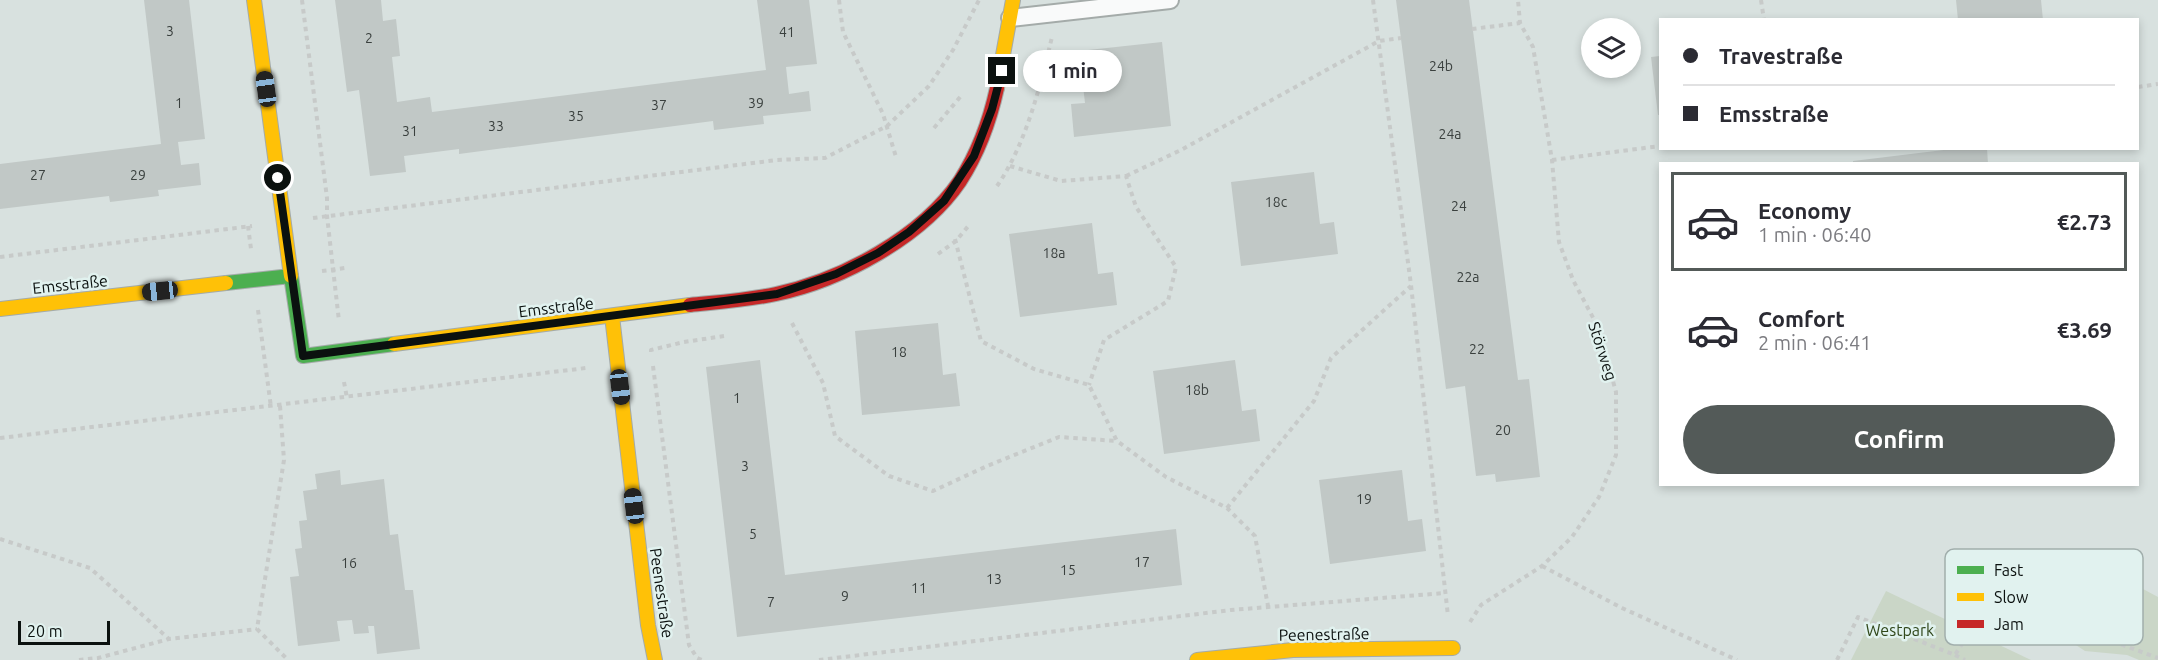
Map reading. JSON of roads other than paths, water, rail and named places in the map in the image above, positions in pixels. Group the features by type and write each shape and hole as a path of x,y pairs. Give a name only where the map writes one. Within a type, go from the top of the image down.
{"street":[{"path":"254,0 291,276"},
{"name":"Emsstraße","path":"0,309 291,276 303,356 777,294 836,274 878,253 909,232 944,201 974,156 992,109 1013,0"},
{"name":"Peenestraße","path":"612,316 648,625 655,660"},
{"name":"Peenestraße","path":"1197,660 1226,655 1291,650 1453,648"}],"lane":[{"path":"1010,18 1170,0"}],"park label":[{"name":"Westpark","path":"1900,630"}]}
